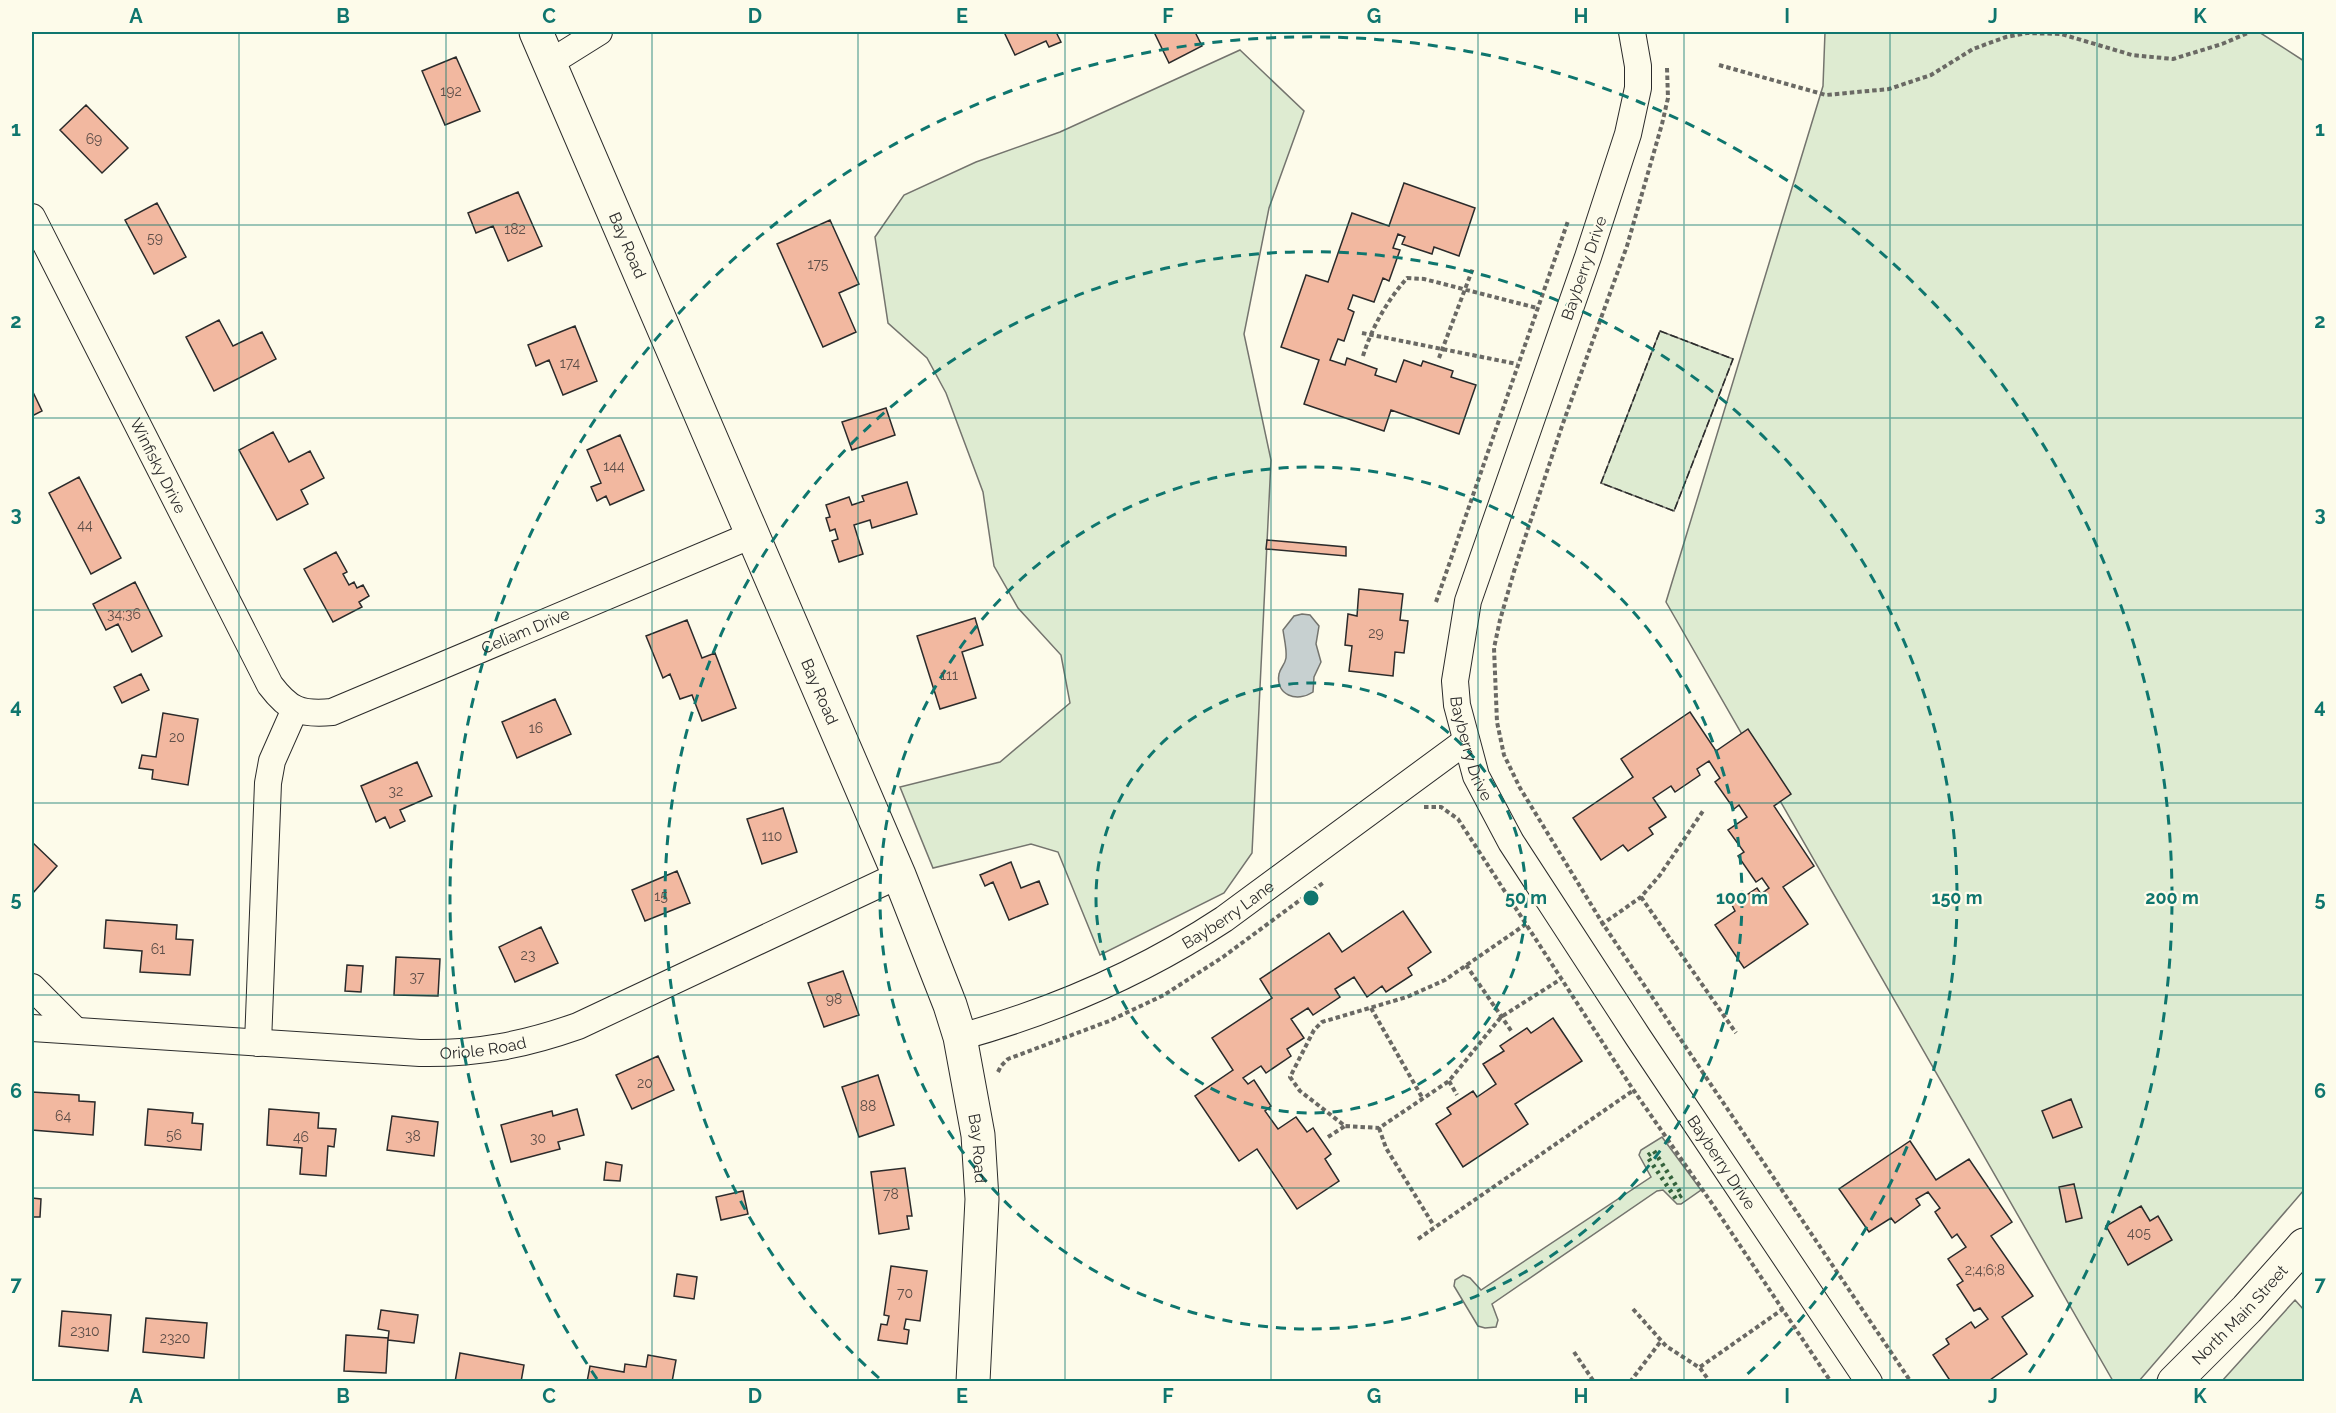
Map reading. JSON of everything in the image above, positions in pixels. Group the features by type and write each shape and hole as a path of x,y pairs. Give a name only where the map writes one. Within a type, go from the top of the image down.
{"main road":[{"name":"Bay Road","path":"536,32 551,62 899,875 950,1005 960,1037 978,1135 982,1199 973,1382"},
{"name":"North Main Street","path":"2174,1382 2247,1309 2304,1245"}],"street":[{"path":"551,62 598,32"},
{"name":"Bayberry Drive","path":"1632,32 1638,66 1638,88 1628,135 1592,248 1466,608 1455,681 1457,705 1466,741 1484,793 1511,842 1638,1037 1869,1382"},
{"name":"Winfisky Drive","path":"32,217 270,685 282,700 295,710"},
{"name":"Celiam Drive","path":"295,710 313,714 332,712 752,534"},
{"path":"258,1042 268,783 272,761 295,710"},
{"name":"Bayberry Lane","path":"960,1037 1002,1026 1073,1000 1183,946 1224,919 1466,741"},
{"name":"Oriole Road","path":"32,1028 460,1054 539,1040 627,1004 899,875"},
{"path":"32,987 75,1030"}],"path":[{"path":"1719,65 1826,95 1888,89 1931,75 1973,49 2006,37 2027,33 2061,34 2132,55 2174,59 2222,44 2250,32"},
{"path":"1666,63 1669,74 1668,98 1627,246 1562,426 1518,557 1500,620 1494,648 1497,722 1504,755 1520,788 1603,924 1911,1382"},
{"path":"1436,602 1517,364 1572,212"},
{"path":"1439,358 1444,350 1473,268"},
{"path":"1363,356 1370,335 1392,296 1407,278 1424,279 1537,308"},
{"path":"1362,333 1517,364"},
{"path":"1420,808 1441,807 1458,819 1634,1090 1831,1382"},
{"path":"1598,927 1641,897 1660,875 1703,811"},
{"path":"997,1076 1000,1066 1008,1059 1109,1021 1164,995 1223,957 1332,876"},
{"path":"1641,897 1736,1033"},
{"path":"1526,924 1445,980 1407,997 1322,1022 1314,1030 1290,1077 1300,1091 1345,1126 1379,1128 1449,1081 1502,1017 1561,979"},
{"path":"1467,965 1512,1032"},
{"path":"1371,1008 1423,1099"},
{"path":"1449,1081 1457,1095"},
{"path":"1418,1239 1634,1090"},
{"path":"1328,1137 1345,1126"},
{"path":"1379,1128 1386,1148 1434,1226"},
{"path":"1633,1309 1661,1341 1700,1368 1710,1382"},
{"path":"1700,1368 1783,1309"},
{"path":"1630,1382 1661,1341"},
{"path":"1574,1352 1594,1382"}],"green space":[{"path":"1825,32 2259,32 2304,61 2304,1190 2139,1381 2113,1381 1666,602 1823,86"},
{"path":"1240,50 1304,111 1269,208 1244,334 1271,460 1252,853 1224,893 1100,955 1058,852 1031,844 933,868 900,787 1000,762 1070,703 1061,655 1018,608 994,566 983,492 946,393 927,358 888,323 875,237 904,195 976,162 1060,132"},
{"path":"1660,331 1733,359 1674,511 1601,483"},
{"path":"1662,1137 1701,1190 1681,1204 1677,1204 1663,1190 1657,1191 1492,1304 1498,1320 1496,1327 1478,1326 1454,1286 1455,1280 1463,1275 1470,1278 1481,1290 1651,1177 1639,1155 1641,1150"},
{"path":"2295,1300 2304,1310 2304,1381 2222,1381"}],"shaded area":[{"path":"1310,615 1319,626 1316,644 1321,662 1314,677 1313,692 1294,697 1284,692 1279,681 1286,658 1283,630 1294,616"}],"building":[{"path":"1004,32 1056,32 1061,42 1049,47 1046,41 1015,55"},
{"path":"1154,32 1195,32 1202,46 1169,63"},
{"path":"456,57 480,111 445,125 422,71"},
{"path":"86,105 128,148 102,173 60,130"},
{"path":"1404,183 1475,208 1459,256 1434,247 1432,254 1402,244 1405,237 1398,234 1393,248 1400,250 1389,281 1383,278 1374,302 1353,295 1348,309 1354,312 1344,341 1338,339 1330,360 1345,365 1347,358 1377,369 1375,375 1396,382 1404,360 1421,366 1423,361 1453,371 1451,377 1476,385 1459,434 1391,410 1384,431 1304,404 1319,360 1281,347 1306,275 1328,282 1352,213 1389,226"},
{"path":"518,192 542,246 508,261 493,226 476,233 468,213"},
{"path":"157,203 186,257 154,274 125,220"},
{"path":"830,220 859,284 839,293 856,332 823,347 777,244"},
{"path":"219,320 233,346 262,332 276,359 214,391 186,337"},
{"path":"575,326 597,381 563,395 549,360 536,366 528,345"},
{"path":"32,390 42,411 32,416"},
{"path":"886,408 895,435 852,450 842,422"},
{"path":"273,432 289,462 310,451 324,478 301,490 308,504 277,520 239,450"},
{"path":"620,435 644,490 610,505 606,496 597,501 591,487 601,483 587,450"},
{"path":"79,477 121,558 91,574 49,493"},
{"path":"907,482 917,514 872,528 870,520 854,525 863,554 839,562 832,541 838,539 835,529 830,531 826,518 830,517 826,505 849,497 852,505 864,501 862,496"},
{"path":"1267,540 1346,547 1346,556 1266,549"},
{"path":"336,552 347,572 343,574 349,585 354,582 357,588 363,585 369,596 359,602 362,607 333,622 304,569"},
{"path":"135,582 162,636 132,652 118,624 106,630 93,604"},
{"path":"1359,589 1403,594 1400,620 1408,621 1404,653 1395,652 1393,676 1349,671 1352,646 1345,645 1348,614 1357,616"},
{"path":"975,618 983,645 962,652 976,698 940,709 917,636"},
{"path":"687,620 702,658 715,653 736,708 702,721 692,695 680,699 670,674 663,678 646,636"},
{"path":"141,674 149,690 122,703 114,687"},
{"path":"555,699 571,734 517,758 502,722"},
{"path":"1690,712 1716,751 1748,729 1791,794 1774,806 1814,866 1783,887 1808,924 1744,968 1715,925 1735,911 1732,905 1757,888 1761,894 1769,888 1762,878 1756,882 1738,856 1744,852 1728,830 1747,817 1739,805 1734,809 1715,782 1720,778 1709,761 1697,769 1700,775 1675,792 1671,786 1653,798 1666,817 1649,828 1653,834 1628,851 1623,845 1601,860 1573,818 1633,777 1621,759"},
{"path":"163,713 198,719 188,785 152,779 153,770 139,768 142,755 156,757"},
{"path":"417,762 432,796 400,810 405,821 390,828 385,817 376,822 361,786"},
{"path":"783,808 797,852 762,864 747,819"},
{"path":"32,842 57,866 32,894"},
{"path":"1011,862 1021,888 1039,881 1048,904 1009,920 993,882 985,886 980,875"},
{"path":"677,871 690,903 645,921 632,890"},
{"path":"1403,911 1431,952 1408,968 1412,975 1386,992 1382,986 1367,997 1354,977 1335,989 1340,997 1313,1015 1308,1008 1291,1019 1304,1038 1287,1049 1291,1056 1266,1073 1261,1066 1243,1078 1248,1084 1254,1080 1271,1106 1265,1111 1278,1129 1296,1117 1307,1132 1313,1128 1331,1154 1325,1159 1339,1181 1297,1209 1257,1149 1239,1161 1195,1096 1233,1070 1212,1038 1272,998 1260,979 1329,933 1342,952"},
{"path":"106,920 177,925 176,939 193,940 190,975 140,972 142,951 104,948"},
{"path":"541,927 558,963 515,982 499,947"},
{"path":"396,957 440,959 438,996 394,995"},
{"path":"347,965 363,966 361,992 345,991"},
{"path":"843,971 859,1015 824,1027 808,983"},
{"path":"1553,1018 1582,1061 1515,1104 1528,1124 1463,1167 1436,1124 1451,1114 1447,1108 1473,1091 1477,1097 1496,1084 1483,1064 1504,1051 1500,1046 1527,1028 1531,1033"},
{"path":"658,1056 674,1090 632,1109 616,1075"},
{"path":"878,1075 894,1125 859,1137 842,1087"},
{"path":"32,1092 79,1095 79,1101 95,1102 93,1135 32,1130"},
{"path":"2071,1099 2082,1127 2053,1138 2042,1111"},
{"path":"148,1109 193,1113 192,1123 203,1124 201,1150 145,1145"},
{"path":"269,1109 319,1113 318,1128 336,1129 334,1147 328,1146 326,1176 300,1174 302,1148 267,1145"},
{"path":"577,1109 584,1135 558,1142 560,1149 511,1162 501,1125 552,1111 553,1116"},
{"path":"392,1116 438,1122 434,1156 387,1150"},
{"path":"1910,1141 1936,1180 1969,1159 2012,1222 1991,1236 2033,1296 2002,1317 2027,1354 1987,1382 1951,1382 1933,1355 1949,1344 1946,1339 1971,1322 1975,1328 1988,1319 1980,1308 1974,1311 1957,1285 1963,1281 1948,1259 1966,1247 1957,1234 1952,1238 1935,1212 1940,1208 1928,1192 1916,1199 1920,1205 1895,1223 1891,1218 1869,1232 1839,1189"},
{"path":"606,1162 622,1165 620,1181 604,1180"},
{"path":"905,1168 912,1216 907,1216 909,1229 879,1234 871,1172"},
{"path":"2074,1184 2082,1218 2066,1222 2059,1187"},
{"path":"743,1191 748,1214 721,1220 716,1197"},
{"path":"32,1198 41,1199 40,1217 32,1217"},
{"path":"2141,1206 2150,1221 2158,1216 2172,1240 2128,1265 2106,1226"},
{"path":"891,1266 927,1271 920,1321 906,1319 904,1329 909,1330 907,1344 878,1340 881,1324 887,1325 889,1316 884,1315"},
{"path":"677,1274 697,1277 694,1299 674,1296"},
{"path":"381,1310 418,1315 414,1343 388,1340 389,1331 378,1329"},
{"path":"62,1311 111,1315 108,1351 59,1346"},
{"path":"146,1318 207,1323 204,1358 143,1352"},
{"path":"346,1335 388,1338 386,1373 344,1371"},
{"path":"460,1353 524,1365 521,1382 455,1382"},
{"path":"648,1355 676,1360 672,1382 587,1382 590,1366 624,1372 625,1364 646,1367"}],"hedge":[{"path":"1654,1151 1682,1195 1676,1199 1647,1156 1654,1151"}],"fence":[{"path":"1660,331 1733,359 1674,511 1601,483 1660,331"}]}
